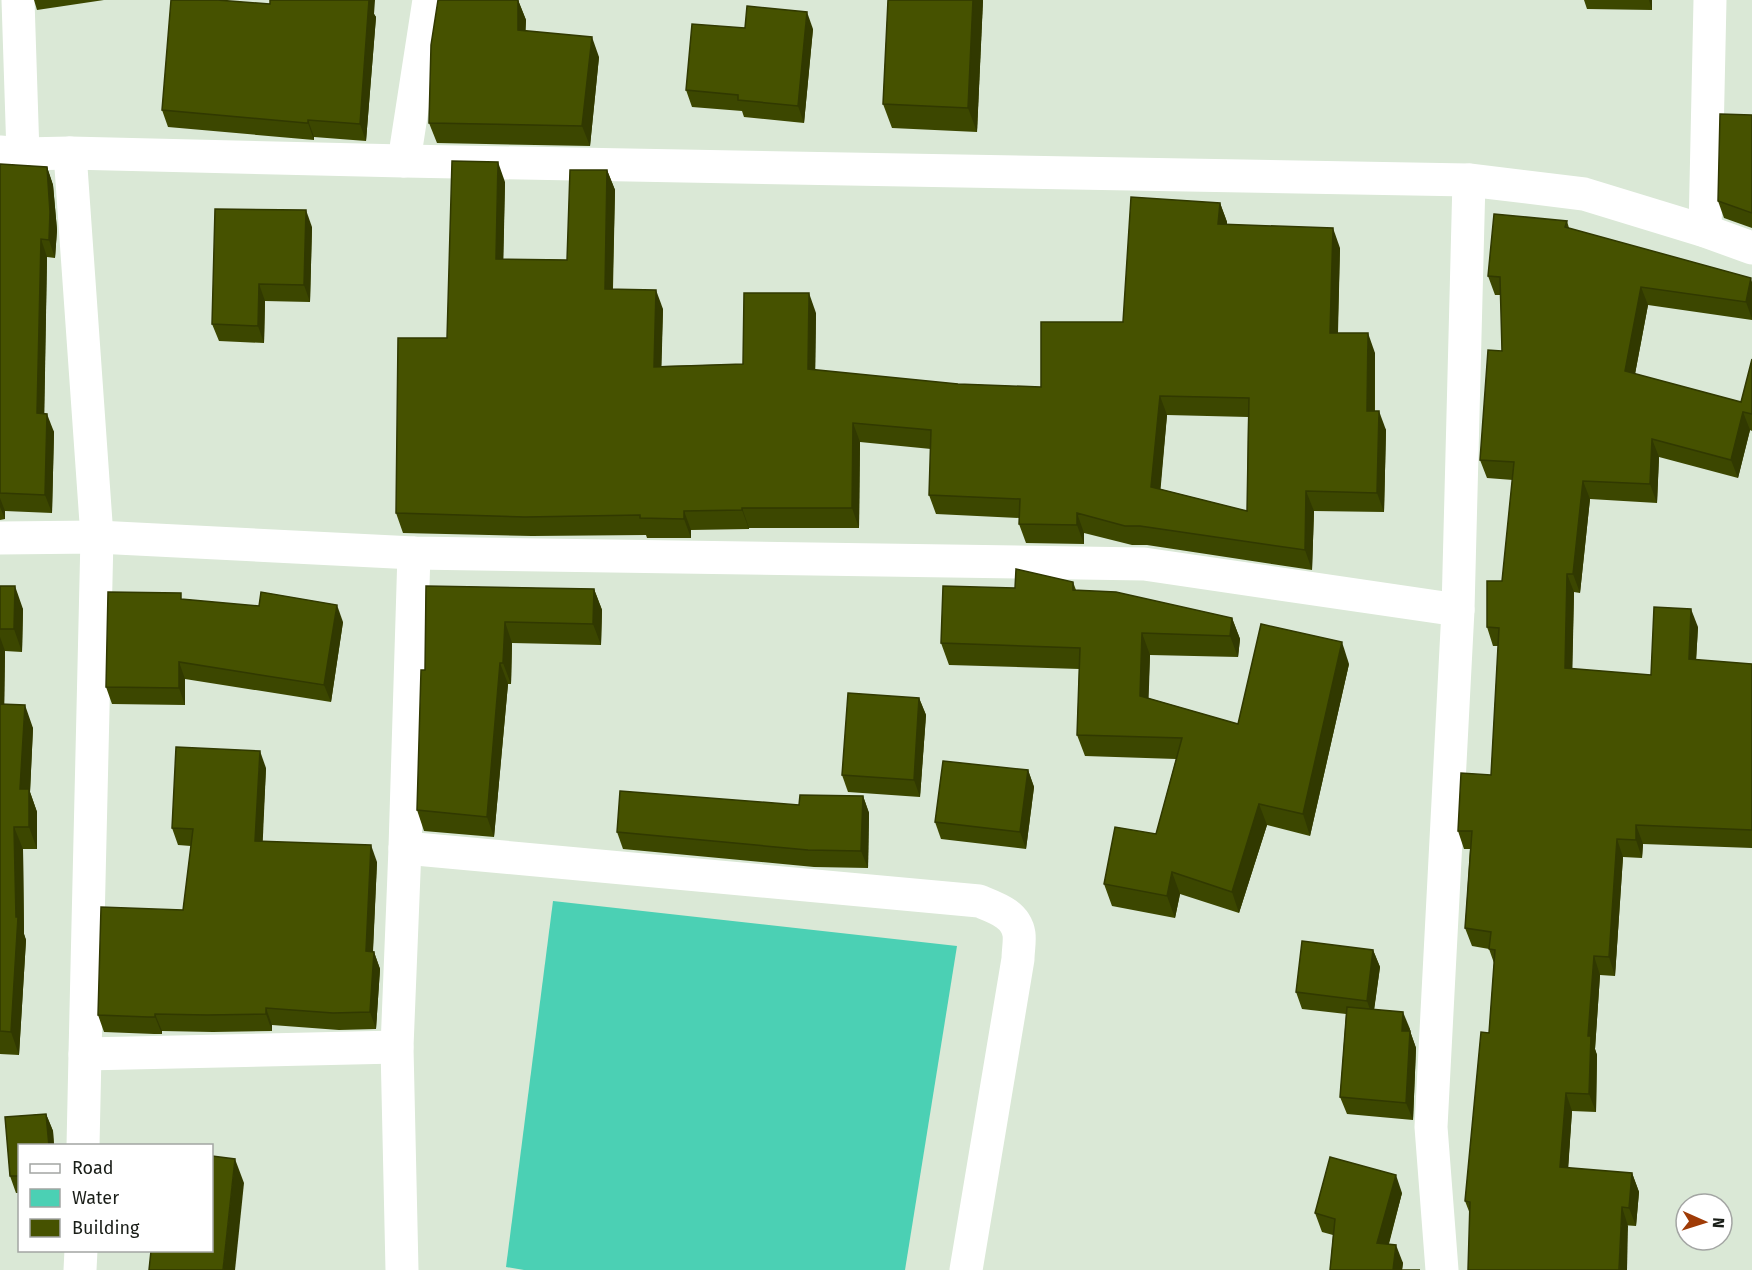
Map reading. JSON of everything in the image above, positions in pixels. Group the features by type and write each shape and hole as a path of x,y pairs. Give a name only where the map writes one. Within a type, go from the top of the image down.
{"street":[{"path":"18,0 11,153 1469,180 1584,194 1705,231 1752,248"},
{"path":"404,161 429,0"},
{"path":"1705,231 1710,0"},
{"path":"70,153 97,537 83,1144"},
{"path":"1442,1270 1431,1126 1458,609 1469,180"},
{"path":"0,538 97,537 414,553 1144,564 1458,609"},
{"path":"402,1270 397,1047 414,553"},
{"path":"405,848 979,901 998,908 1013,918 1019,934 1018,959 966,1270"},
{"path":"85,1054 397,1047"},
{"path":"80,1270 81,1252"}],"water":[{"path":"553,901 957,946 905,1270 524,1270 506,1267"}],"building":[{"path":"171,0 217,0 270,4 270,0 369,0 360,124 308,120 306,123 162,110"},
{"path":"438,0 518,0 518,30 592,37 582,126 429,123 431,45"},
{"path":"888,0 973,0 968,108 883,104"},
{"path":"747,6 807,12 798,106 738,100 738,95 686,90 692,24 745,28"},
{"path":"1720,114 1752,115 1752,213 1718,201"},
{"path":"452,161 498,162 496,259 567,260 570,170 607,170 605,289 656,290 654,367 743,364 744,293 809,293 808,369 958,384 1041,387 1041,322 1123,322 1131,197 1220,203 1218,224 1333,228 1330,333 1368,333 1367,411 1379,411 1377,493 1306,491 1305,550 1140,526 1125,526 1077,513 1077,525 1019,524 1020,499 929,495 931,430 853,423 852,508 742,508 742,510 684,511 684,519 640,518 640,515 525,517 396,513 398,338 447,338","holes":["1160,396 1249,398 1247,511 1151,487"]},
{"path":"0,164 47,167 49,240 41,239 37,413 47,414 45,495 0,493"},
{"path":"215,209 306,210 304,285 259,284 258,326 212,324"},
{"path":"1494,214 1567,221 1565,227 1751,278 1746,302 1641,287 1625,371 1741,402 1752,359 1752,414 1743,412 1731,460 1652,439 1650,484 1583,481 1573,574 1567,574 1565,668 1651,675 1654,607 1691,609 1689,659 1752,664 1752,830 1636,825 1636,840 1617,839 1609,957 1594,956 1588,1036 1591,1036 1589,1094 1566,1093 1560,1167 1632,1173 1629,1208 1622,1207 1619,1270 1468,1270 1470,1202 1465,1201 1481,1032 1489,1033 1495,950 1489,949 1491,932 1465,928 1472,831 1458,831 1461,773 1491,775 1499,628 1487,627 1487,581 1502,581 1514,462 1480,460 1488,350 1502,351 1500,277 1488,276"},
{"path":"1016,569 1073,582 1073,590 1116,592 1232,618 1230,636 1142,633 1140,696 1238,724 1261,624 1342,642 1303,814 1259,804 1232,892 1172,872 1167,896 1104,884 1115,827 1156,834 1182,738 1077,735 1080,648 941,643 943,586 1015,588"},
{"path":"0,586 15,586 14,629 0,629"},
{"path":"426,586 594,589 593,624 505,622 487,817 417,810 421,670 425,670"},
{"path":"108,592 181,593 181,599 259,606 261,592 337,605 324,685 179,662 179,688 106,687"},
{"path":"848,693 919,698 914,780 842,775"},
{"path":"0,704 25,705 20,789 29,789 29,827 14,827 16,917 18,917 11,1032 0,1031"},
{"path":"176,747 260,751 255,841 371,845 366,951 374,952 370,1012 333,1013 266,1008 266,1014 155,1014 155,1017 98,1015 101,907 183,910 193,829 172,828"},
{"path":"943,761 1028,770 1020,832 935,822"},
{"path":"620,791 799,805 800,795 863,796 861,851 808,850 617,832"},
{"path":"1302,941 1373,950 1367,1001 1296,992"},
{"path":"1347,1007 1403,1012 1402,1031 1410,1031 1406,1103 1340,1097"},
{"path":"46,1114 49,1144 18,1144 18,1176 10,1176 5,1117"},
{"path":"213,1156 235,1159 223,1270 149,1270 151,1252 213,1252"},
{"path":"1330,1157 1396,1175 1377,1243 1396,1245 1393,1270 1330,1270 1335,1219 1315,1213"}]}
